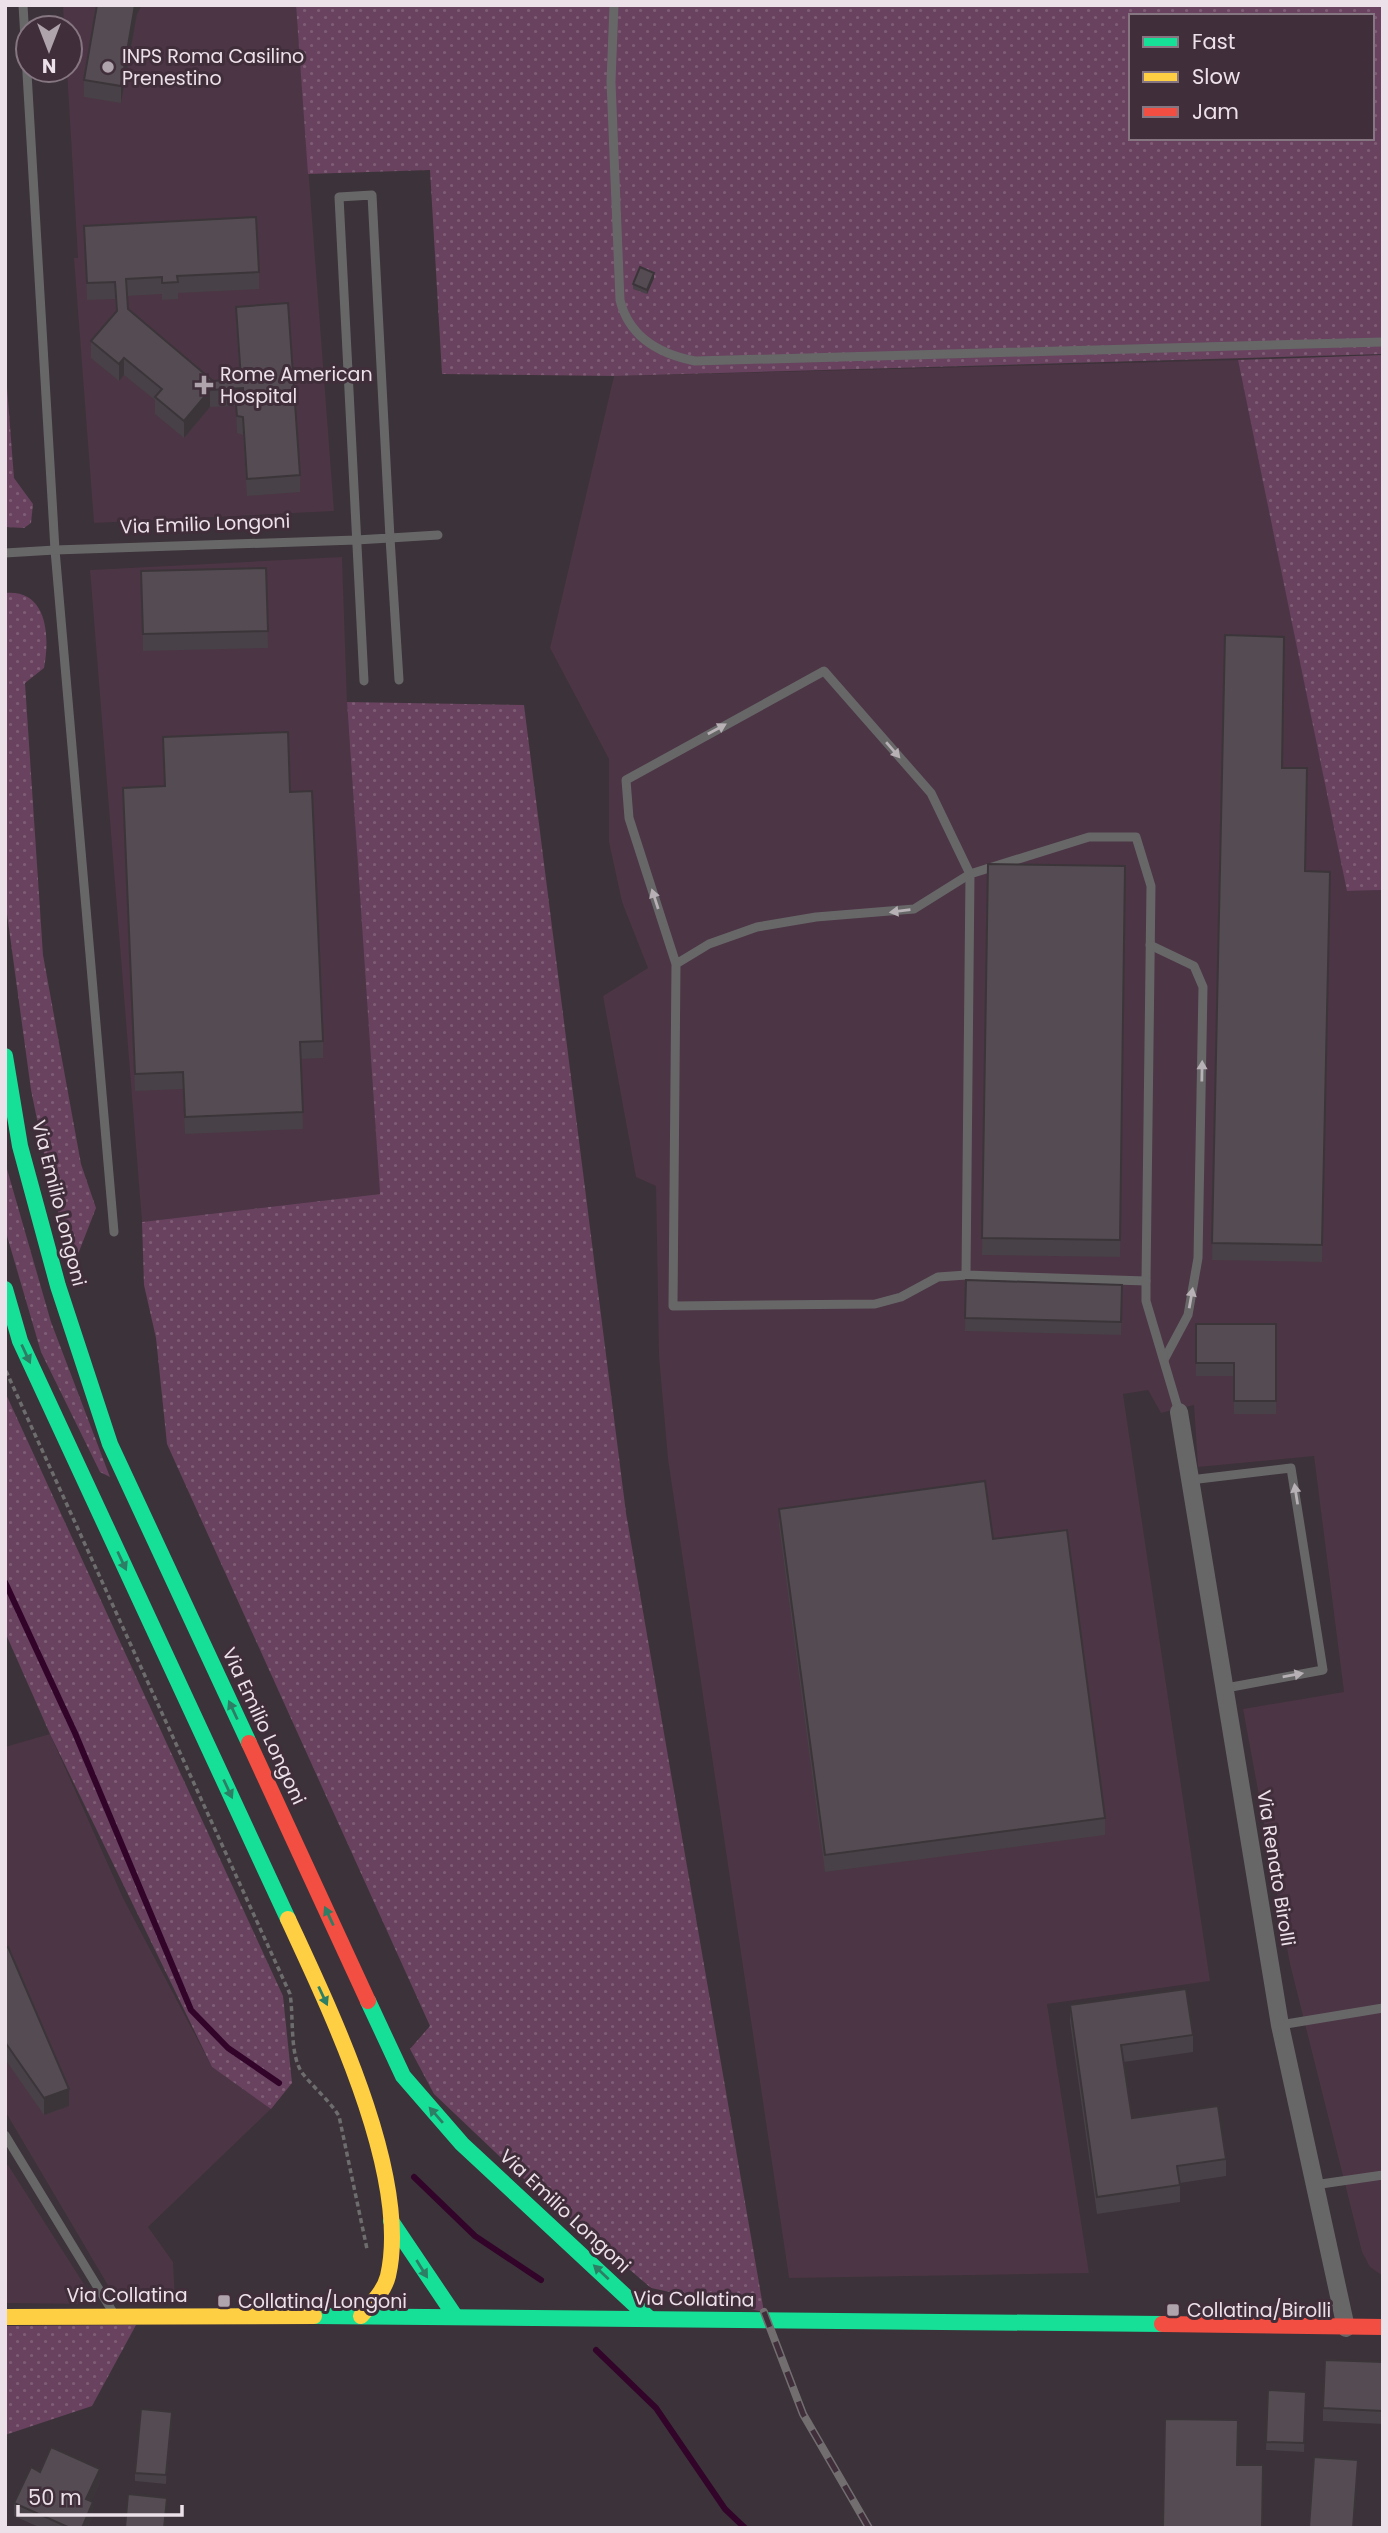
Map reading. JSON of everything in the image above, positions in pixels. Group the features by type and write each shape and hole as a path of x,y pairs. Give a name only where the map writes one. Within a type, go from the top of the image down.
{"street":[{"name":"Via Emilio Longoni","path":"5,1056 20,1146 58,1286 110,1444 403,2076 462,2144 650,2319"},
{"path":"5,1290 20,1341 329,2008 357,2084 379,2158 391,2221 387,2281 361,2316"},
{"name":"Via Renato Birolli","path":"1179,1412 1280,2025 1346,2328"},
{"path":"391,2221 455,2316"},
{"name":"Via Collatina","path":"5,2317 455,2316 1383,2327"}],"lane":[{"path":"23,5 55,550 114,1232"},
{"path":"614,5 611,82 620,300 635,331 665,353 695,361 1383,342"},
{"path":"363,681 339,197 372,195 399,680"},
{"name":"Via Emilio Longoni","path":"5,553 438,535"},
{"path":"966,1275 970,874 931,793 824,671 626,779 629,818 677,964 673,1306 875,1304 901,1297 938,1277 966,1275 1146,1281"},
{"path":"677,964 709,944 757,927 816,917 914,909 970,874 1089,837 1136,837 1151,886 1146,1301 1179,1412"},
{"path":"1150,946 1194,966 1203,987 1199,1258 1188,1315 1164,1360"},
{"path":"1190,1480 1292,1468 1323,1670 1226,1688"},
{"path":"1280,2025 1383,2008"},
{"path":"5,2135 8,2146 115,2315"},
{"path":"1314,2185 1383,2175"}],"path":[{"path":"5,1369 290,1994 295,2021 293,2049 303,2074 328,2099 339,2116 368,2260"}],"shaded area":[{"name":"Rome American Hospital","path":"63,5 296,5 334,511 94,523 74,258 78,258 68,84 84,84 84,14 63,14"},
{"path":"296,5 1383,5 1383,354 614,376 442,374 430,170 308,174"},
{"path":"1383,355 1383,890 1347,891 1238,360"},
{"path":"1238,360 1348,891 1383,890 1383,2276 1370,2267 1362,2252 1290,1964 1243,1709 1344,1692 1314,1456 1198,1467 1194,1405 1161,1413 1148,1390 1123,1394 1210,1981 1047,2004 1089,2273 789,2278 668,1459 659,1357 656,1186 636,1177 603,996 648,968 622,902 609,842 609,759 550,648 614,376"},
{"path":"5,361 14,478 33,504 31,523 24,528 5,527"},
{"path":"342,557 347,702 380,1194 142,1222 90,570"},
{"path":"5,593 19,594 30,599 38,607 46,630 44,668 25,683 43,955 81,1164 96,1208 73,1267 49,1178 31,1090 7,914"},
{"path":"347,702 524,705 626,1513 764,2312 651,2288 516,2172 434,2094 410,2049 430,2026 167,1444 156,1338 144,1285 142,1222 380,1194"},
{"path":"5,1162 51,1322 110,1477 100,1472 41,1352 5,1229"},
{"path":"5,1392 283,1996 292,2083 271,2109 212,2067 50,1734 5,1632"},
{"path":"50,1734 123,1898 212,2067 273,2107 148,2227 173,2262 175,2299 119,2304 5,2111 5,1747"},
{"path":"8,2165 87,2289 88,2304 5,2303 5,2166"},
{"path":"136,2325 92,2406 5,2435 5,2326"}],"building":[{"name":"INPS Roma Casilino Prenestino","path":"97,5 135,5 121,86 84,80"},
{"path":"256,217 259,272 177,276 178,282 162,283 162,277 126,279 128,309 213,381 241,379 236,307 288,303 300,475 247,479 243,417 237,416 236,405 243,404 243,388 210,390 184,421 155,397 162,389 124,358 119,364 91,341 117,311 115,282 87,283 84,226"},
{"path":"640,267 654,273 647,290 633,284"},
{"path":"266,568 268,631 143,634 141,571"},
{"path":"1225,635 1284,637 1282,768 1307,768 1305,871 1330,872 1322,1245 1212,1243"},
{"path":"288,732 290,792 312,791 323,1041 300,1042 303,1112 185,1117 183,1072 135,1074 123,788 165,786 163,737"},
{"path":"988,864 1125,866 1120,1240 982,1238"},
{"path":"966,1280 1122,1285 1121,1322 965,1318"},
{"path":"1196,1324 1276,1324 1276,1401 1234,1401 1234,1363 1196,1363"},
{"path":"985,1481 993,1539 1067,1530 1105,1818 825,1855 779,1509"},
{"path":"8,1947 69,2089 44,2098 5,2042 5,1948"},
{"path":"1186,1989 1193,2035 1121,2045 1132,2118 1218,2106 1226,2159 1177,2166 1180,2185 1097,2197 1070,2005"},
{"path":"1325,2360 1383,2362 1383,2411 1323,2408"},
{"path":"1268,2390 1306,2392 1304,2443 1266,2442"},
{"path":"141,2409 172,2412 166,2475 135,2473"},
{"path":"1165,2419 1238,2420 1237,2465 1263,2465 1262,2528 1163,2528"},
{"path":"51,2447 100,2469 86,2499 93,2502 82,2528 70,2528 14,2503 31,2467 40,2472"},
{"path":"1314,2457 1358,2460 1353,2528 1309,2528"},
{"path":"128,2494 167,2498 164,2528 125,2528"}],"waterway":[{"path":"5,1582 75,1733 191,2010 228,2048 279,2083"},
{"path":"414,2177 475,2236 541,2280"},
{"path":"596,2350 656,2408 725,2509 745,2528"}],"railway":[{"path":"764,2312 803,2414 869,2528"}],"traffic: fast":[{"path":"5,1056 20,1146 58,1286 110,1444 249,1743"},
{"path":"5,1289 20,1341 288,1919"},
{"path":"368,2001 403,2076 462,2144 650,2319"},
{"path":"391,2221 455,2316"},
{"path":"314,2316 1162,2324"}],"traffic: slow":[{"path":"288,1919 325,1999 362,2094 378,2143 388,2191 392,2236 388,2276 380,2293 361,2316"},
{"path":"5,2317 314,2316"}],"traffic: jam":[{"path":"249,1743 368,2001"},
{"path":"1162,2324 1383,2327"}],"place":[{"name":"INPS Roma Casilino Prenestino","path":"108,67"},
{"name":"Rome American Hospital","path":"204,385"},
{"name":"Collatina/Longoni","path":"224,2301"},
{"name":"Collatina/Birolli","path":"1173,2310"}]}
